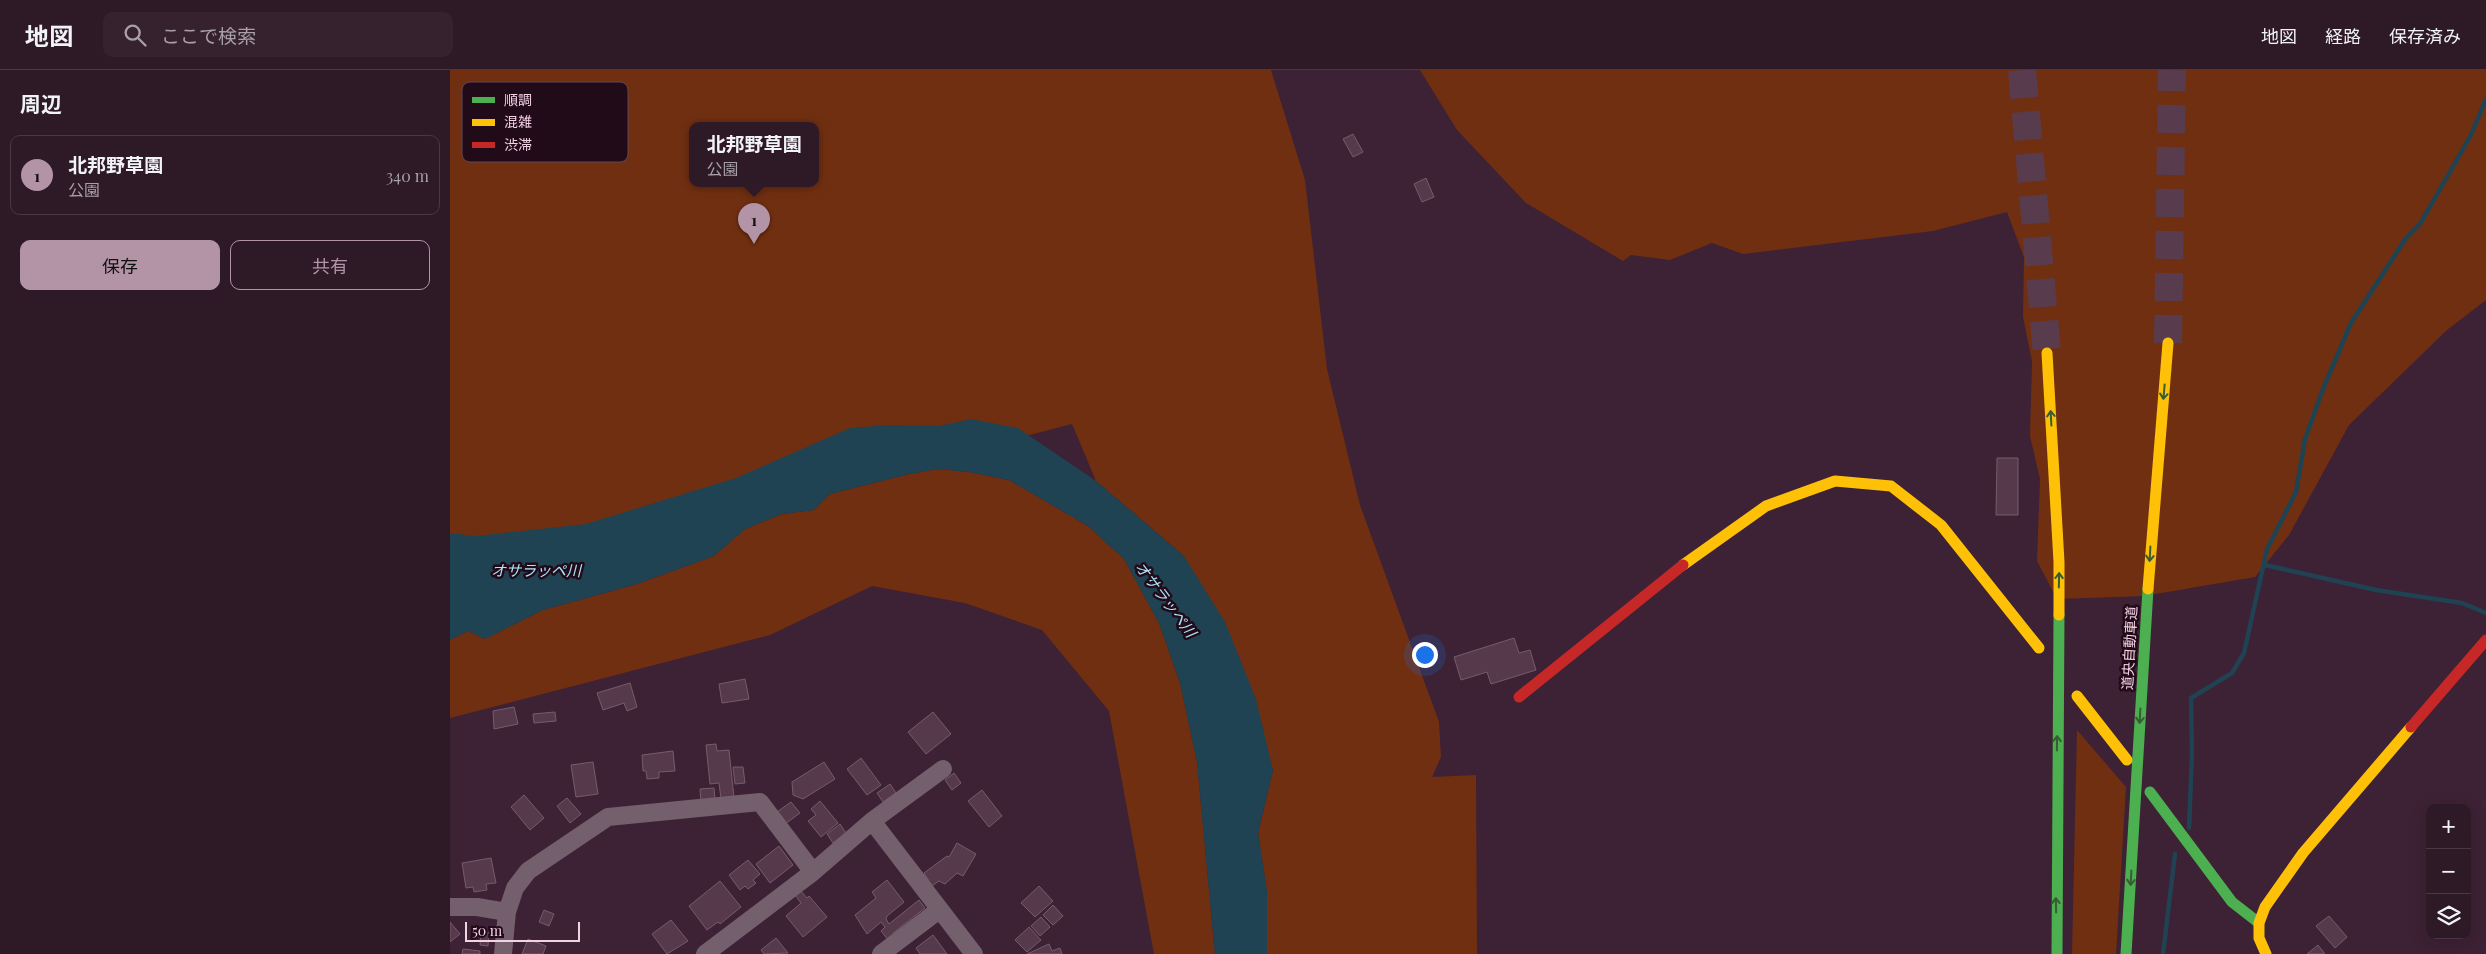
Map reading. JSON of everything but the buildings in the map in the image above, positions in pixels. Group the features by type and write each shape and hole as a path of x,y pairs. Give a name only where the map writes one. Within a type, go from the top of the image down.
{"main road":[{"name":"道央自動車道","path":"2126,954 2152,517 2168,343"},
{"path":"2048,353 2059,562 2057,954"},
{"path":"1519,698 1661,582 1766,506 1835,481 1891,486 1941,525 2039,648"},
{"path":"2266,954 2259,938 2259,923 2265,907 2303,853 2486,640"},
{"path":"2077,696 2127,760"},
{"path":"2150,792 2232,902 2259,923"}],"street":[{"path":"705,954 813,872 872,821 943,769"},
{"path":"503,954 507,912 515,888 528,871 608,817 760,802 813,872"},
{"path":"872,821 974,954"},
{"path":"450,907 507,912"},
{"path":"881,954 939,910"}],"shaded area":[{"path":"450,70 1271,70 1305,180 1327,369 1360,505 1439,722 1441,757 1432,777 1476,775 1477,954 1267,954 1267,891 1258,833 1273,770 1184,556 1096,481 1072,424 450,586"},
{"path":"1420,70 2486,70 2486,300 2447,330 2349,425 2289,535 2255,577 2144,596 2057,599 2037,561 2040,479 2030,436 2032,361 2023,317 2024,257 2007,212 1933,231 1743,254 1712,243 1670,260 1631,255 1623,261 1526,203 1457,130"},
{"path":"938,469 969,472 1009,480 1088,526 1124,559 1159,623 1180,683 1197,762 1215,954 1154,954 1109,711 1042,630 965,603 872,586 770,635 450,718 450,640 468,631 485,639 543,610 637,584 714,556 745,529 782,514 814,510 830,494 909,474"},
{"path":"2077,730 2126,787 2116,954 2072,954"}],"water":[{"name":"オサラッペ川","path":"971,419 1018,428 1096,481 1184,556 1225,622 1256,699 1273,770 1258,833 1267,891 1267,954 1215,954 1197,762 1180,683 1159,623 1124,559 1088,526 1009,480 969,472 938,469 909,474 830,494 814,510 782,514 745,529 714,556 637,584 543,610 485,639 468,631 450,640 450,533 476,536 586,524 736,478 850,428 888,425 938,426"}],"waterway":[{"path":"2189,828 2192,754 2191,698 2232,673 2244,653 2267,549 2296,492 2305,439 2323,389 2351,323 2406,238 2420,224 2471,135 2486,99"},
{"path":"2265,565 2376,590 2462,603 2486,613"},
{"path":"2163,954 2175,854"}],"tunnel":[{"path":"2022,70 2047,353"},
{"path":"2168,343 2172,70"}],"traffic: fast":[{"path":"2126,954 2148,589"},
{"path":"2057,954 2059,615"},
{"path":"2150,792 2232,902 2259,923"}],"traffic: slow":[{"path":"2148,589 2168,343"},
{"path":"2047,353 2059,562 2059,615"},
{"path":"1683,565 1766,506 1835,481 1891,486 1941,525 2039,648"},
{"path":"2077,696 2127,760"},
{"path":"2266,954 2259,938 2259,923 2265,907 2303,853 2411,727"}],"traffic: jam":[{"path":"1519,697 1683,565"},
{"path":"2411,727 2486,640"}],"place":[{"name":"北邦野草園","path":"754,244"}]}
